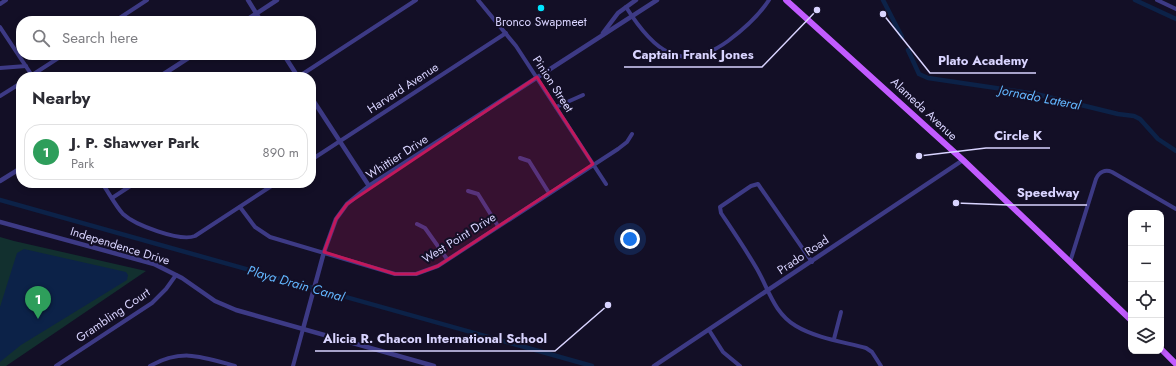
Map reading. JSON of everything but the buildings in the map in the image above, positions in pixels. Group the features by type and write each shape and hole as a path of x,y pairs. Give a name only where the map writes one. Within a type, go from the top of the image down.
{"main road":[{"name":"Alameda Avenue","path":"786,0 963,160 1129,318"},
{"path":"1164,352 1176,364"}],"street":[{"path":"0,4 6,0"},
{"path":"123,16 147,0"},
{"path":"248,0 258,16"},
{"path":"252,16 277,0"},
{"path":"306,72 416,0"},
{"name":"Pinion Street","path":"478,0 506,33 537,77 606,184"},
{"name":"Whittier Drive","path":"602,34 612,19 636,0"},
{"name":"Whittier Drive","path":"293,366 324,252 336,219 347,204 369,186 602,34 657,0"},
{"path":"626,7 644,32 671,54 694,58 709,53 737,34 756,17 769,0"},
{"path":"1157,0 1176,9"},
{"path":"0,27 16,51"},
{"name":"Harvard Avenue","path":"316,157 506,33"},
{"path":"22,60 30,72"},
{"path":"38,72 56,60"},
{"path":"167,72 185,60"},
{"path":"287,60 295,72"},
{"path":"0,68 26,66"},
{"path":"0,96 16,85"},
{"path":"556,107 583,94"},
{"path":"316,104 369,186"},
{"name":"West Point Drive","path":"240,207 255,227 270,237 396,274 406,275 428,270 447,259 618,149 627,142 632,134"},
{"path":"520,158 529,161 550,193"},
{"name":"Prado Road","path":"654,366 963,160"},
{"path":"1070,262 1078,242 1096,179 1102,172 1106,170 1112,172 1176,209"},
{"path":"0,181 16,171"},
{"path":"812,262 760,185 756,183 720,207 721,213 756,268 767,292 779,312 796,326 870,350 881,366"},
{"path":"105,188 122,213 136,223 181,238 192,237 268,188"},
{"path":"112,198 127,188"},
{"path":"468,191 478,194 498,226"},
{"name":"Independence Drive","path":"0,222 154,264 176,275 205,295 225,306 434,366"},
{"path":"417,224 425,228 447,259"},
{"name":"Grambling Court","path":"56,366 152,303 166,289 176,275"},
{"path":"834,339 841,312"},
{"path":"709,330 723,352 740,366"},
{"path":"150,366 174,356 190,355 235,366"}],"highlighted area":[{"path":"537,77 593,164 438,266 416,274 395,274 324,252 336,219 347,204"}],"green space":[{"path":"0,237 146,271 6,366 0,366"}],"water":[{"path":"24,249 126,272 128,275 127,280 21,345 0,362 0,307 17,253"}],"waterway":[{"name":"Jornado Lateral","path":"883,0 902,37"},
{"path":"1135,0 1176,19"},
{"name":"Jornado Lateral","path":"908,50 919,74 928,78 1036,94 1118,114 1134,116 1140,119 1158,139 1176,151"},
{"name":"Playa Drain Canal","path":"0,200 592,366"}],"place":[{"name":"Bronco Swapmeet","path":"541,8"},
{"name":"Captain Frank Jones","path":"817,10"},
{"name":"Plato Academy","path":"883,14"},
{"name":"Circle K","path":"919,156"},
{"name":"Speedway","path":"956,203"},
{"name":"Alicia R. Chacon International School","path":"608,305"},
{"name":"J. P. Shawver Park","path":"38,319"}]}
